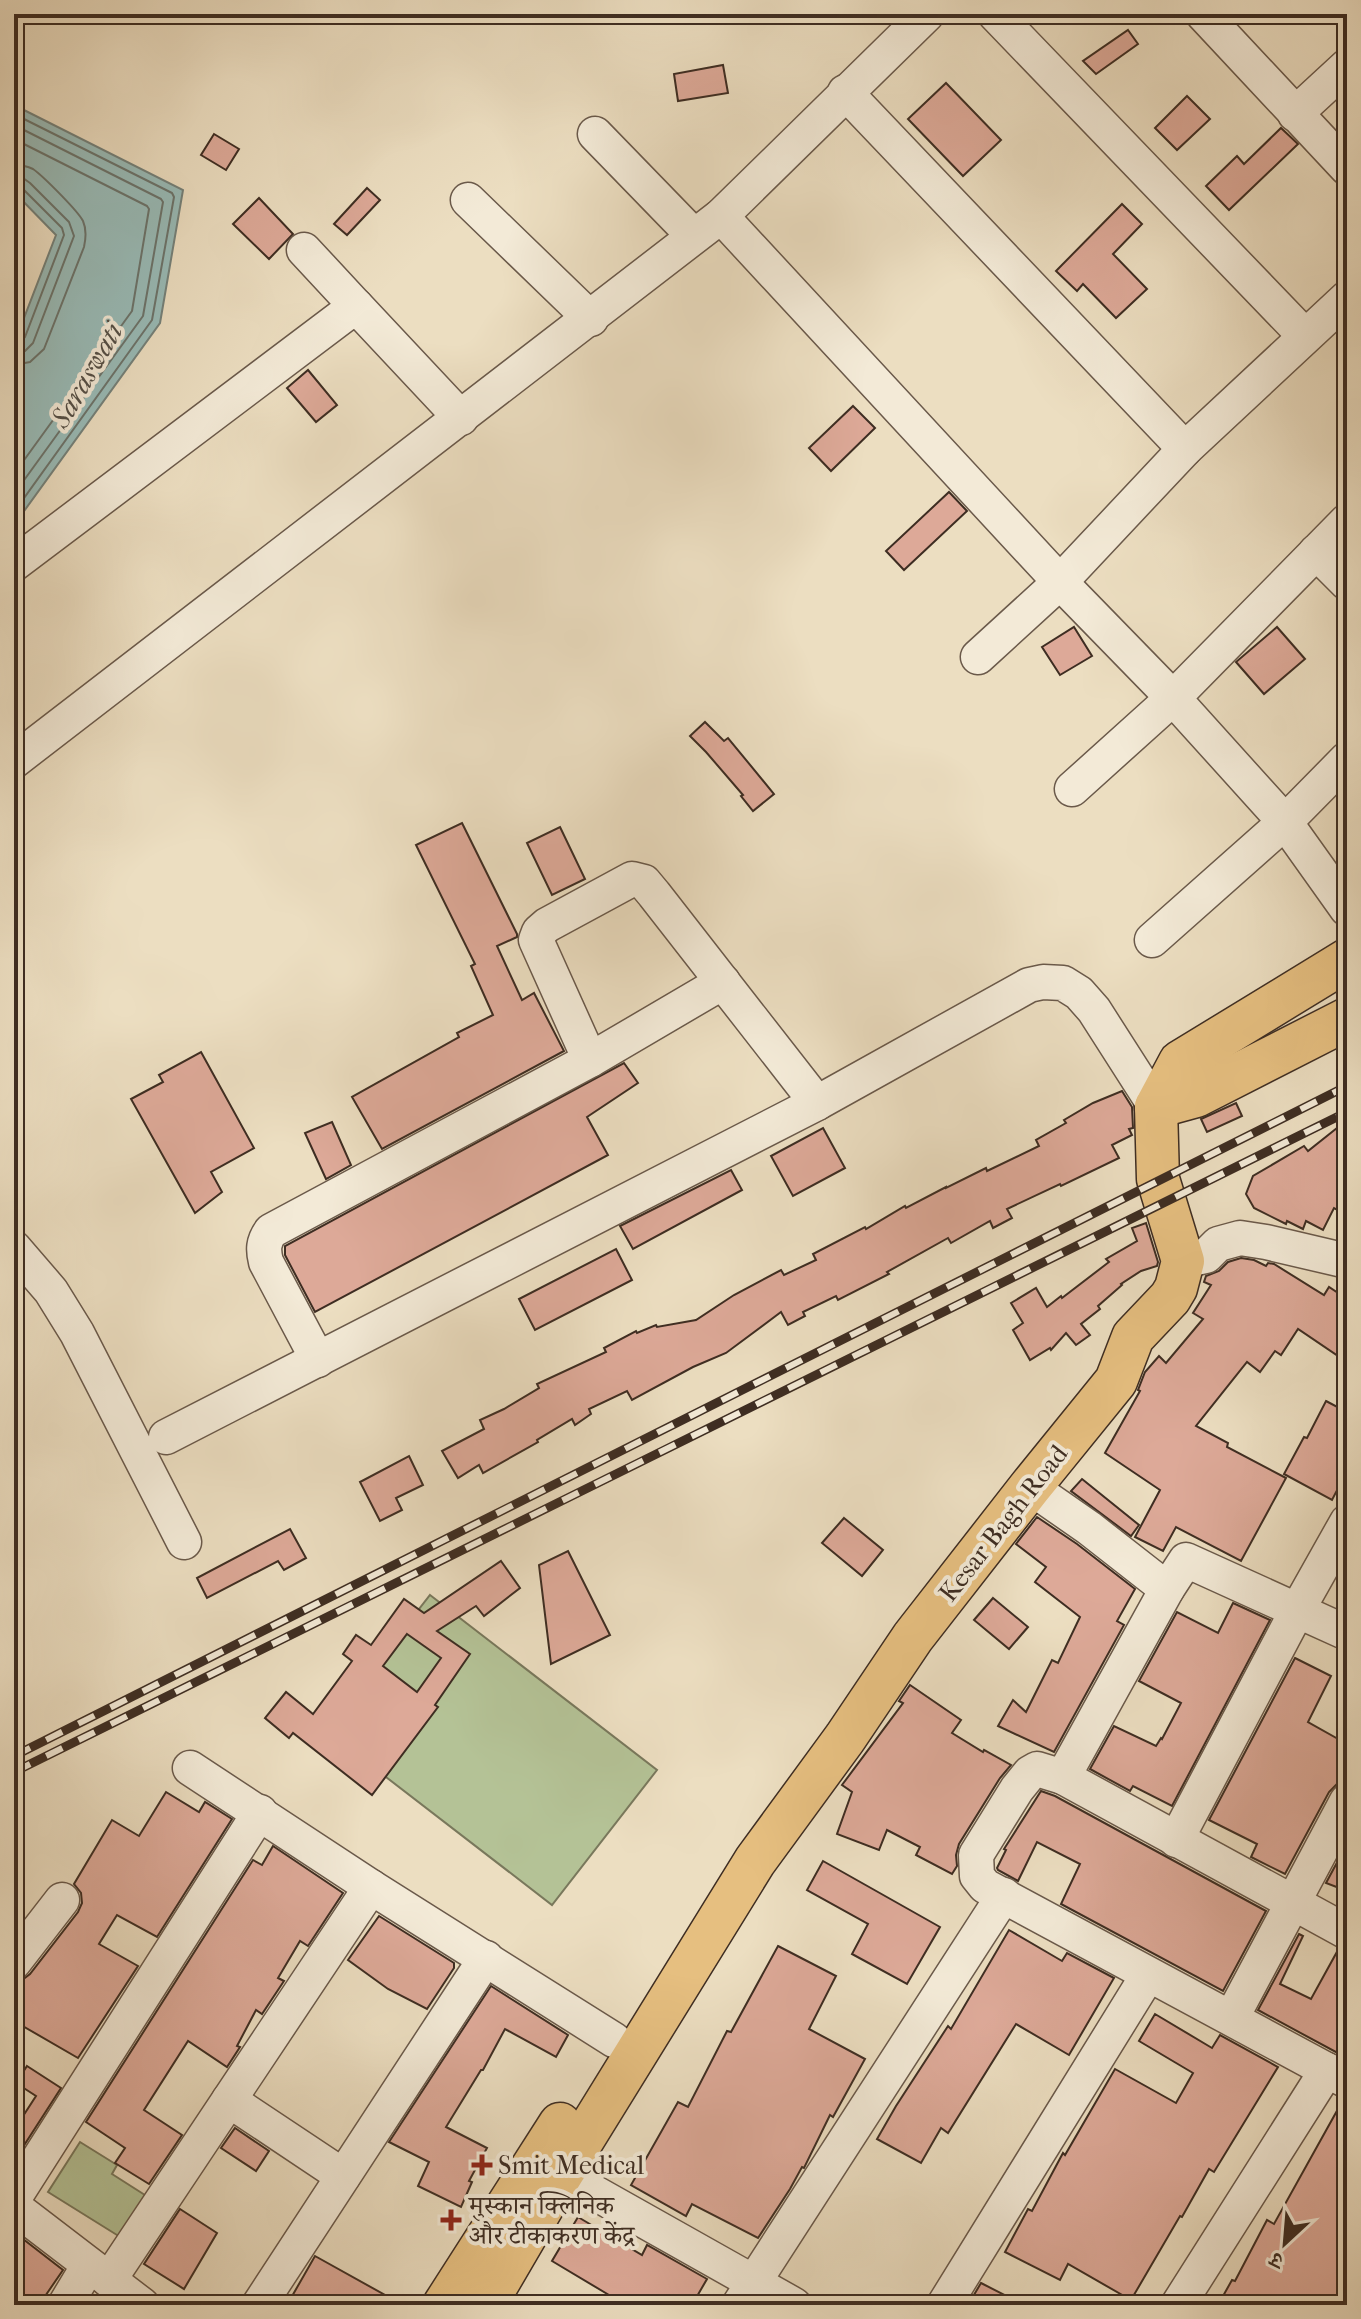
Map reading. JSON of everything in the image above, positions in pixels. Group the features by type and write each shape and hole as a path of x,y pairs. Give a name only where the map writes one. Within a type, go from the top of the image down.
{"main road":[{"path":"1183,1261 1158,1179 1156,1107 1180,1062 1347,960"},
{"path":"1156,1107 1196,1096 1347,1019"},
{"name":"Kesar Bagh Road","path":"582,2114 771,1837 845,1738 913,1637 1116,1381 1133,1337 1176,1288 1183,1261"},
{"path":"444,2305 548,2167 582,2114 614,2040 736,1847 926,1581 1092,1365 1133,1337"},
{"path":"485,2305 548,2167"}],"street":[{"path":"14,761 591,319 707,226 927,14"},
{"path":"995,14 1305,336"},
{"path":"1203,14 1347,168"},
{"path":"1295,114 1347,66"},
{"path":"845,92 1185,449"},
{"path":"595,134 707,226 1173,698 1285,822 1347,909"},
{"path":"468,200 591,319"},
{"path":"304,250 461,418"},
{"path":"978,657 1060,582 1185,449 1347,298"},
{"path":"14,564 356,306"},
{"path":"1072,789 1173,698 1347,521"},
{"path":"1316,552 1347,583"},
{"path":"1152,940 1285,822 1347,759"},
{"path":"590,1060 536,940 547,925 632,879 644,882 817,1103"},
{"path":"318,1360 266,1262 265,1240 271,1231 590,1060 723,982"},
{"path":"166,1437 817,1103 1029,985 1063,983 1079,993 1156,1107"},
{"path":"1183,1261 1206,1256 1218,1244 1240,1238 1347,1261"},
{"path":"14,1248 51,1291 77,1333 184,1542"},
{"path":"1030,1487 1167,1589"},
{"path":"1176,1840 1347,1522"},
{"path":"1063,1777 1186,1560 1347,1633"},
{"path":"190,1768 371,1887 614,2040"},
{"path":"1178,2305 1337,2076 985,1886 977,1876 976,1855 1017,1789 1037,1769 1063,1777 1347,1932"},
{"path":"1232,2017 1347,1801"},
{"path":"14,2198 260,1812"},
{"path":"65,2305 99,2273 229,2100 371,1887"},
{"path":"746,2294 1004,1895"},
{"path":"14,1962 62,1900"},
{"path":"259,2305 486,1958"},
{"path":"944,2305 1148,1975"},
{"path":"229,2100 343,2176"},
{"path":"548,2167 746,2294 794,2305"},
{"path":"14,2207 142,2305"}],"green space":[{"path":"430,1595 657,1770 552,1905 325,1730"},
{"path":"80,2142 117,2165 112,2174 159,2204 133,2245 48,2192"}],"water":[{"name":"Saraswati","path":"14,105 183,190 160,323 14,525 14,344 56,235 14,192"}],"building":[{"path":"1128,30 1138,44 1096,74 1083,61"},
{"path":"723,65 728,93 678,101 674,74"},
{"path":"946,83 1001,140 963,176 908,119"},
{"path":"1187,96 1210,119 1177,150 1155,128"},
{"path":"1281,128 1298,144 1229,210 1206,186 1237,156 1244,164"},
{"path":"214,134 239,149 226,170 201,155"},
{"path":"367,188 380,200 347,235 334,224"},
{"path":"259,198 293,234 269,259 233,224"},
{"path":"1122,204 1142,224 1113,254 1147,289 1116,318 1083,284 1077,291 1056,271"},
{"path":"308,370 337,405 316,422 287,388"},
{"path":"853,406 875,428 831,471 809,448"},
{"path":"949,492 967,511 904,570 886,551"},
{"path":"1074,627 1092,656 1060,675 1042,647"},
{"path":"1277,627 1305,659 1264,694 1236,662"},
{"path":"705,722 724,741 728,738 774,794 753,811 743,795 690,736"},
{"path":"462,823 517,934 517,937 497,946 522,1000 534,993 564,1051 382,1149 352,1097 459,1037 457,1033 493,1015 471,966 475,964 416,845"},
{"path":"560,827 585,879 552,895 527,843"},
{"path":"201,1052 254,1148 211,1172 222,1192 195,1213 131,1099 163,1082 159,1075"},
{"path":"624,1063 638,1083 587,1117 608,1155 315,1312 285,1255 285,1246"},
{"path":"1122,1091 1132,1107 1133,1128 1129,1129 1132,1135 1112,1145 1119,1158 1007,1209 1012,1218 993,1228 990,1221 951,1243 948,1238 887,1272 889,1274 838,1300 836,1296 803,1312 805,1316 788,1325 781,1312 726,1353 632,1400 627,1391 589,1409 591,1414 575,1425 572,1419 483,1473 479,1465 458,1478 442,1451 484,1429 480,1420 539,1388 537,1384 606,1352 604,1348 636,1331 696,1320 781,1270 784,1275 816,1260 813,1254 905,1206 1039,1146 1036,1140 1066,1123 1064,1120"},
{"path":"1236,1103 1242,1116 1207,1132 1201,1119"},
{"path":"1347,1120 1347,1215 1334,1208 1323,1230 1306,1221 1303,1229 1254,1208 1246,1194 1253,1176 1304,1146 1308,1151"},
{"path":"332,1122 351,1165 326,1179 305,1133"},
{"path":"823,1128 845,1168 793,1196 771,1156"},
{"path":"731,1170 742,1190 633,1249 620,1226"},
{"path":"1146,1223 1157,1266 1141,1271 1121,1284 1098,1306 1100,1309 1081,1324 1090,1335 1076,1345 1066,1333 1051,1350 1030,1360 1013,1330 1023,1323 1011,1303 1036,1288 1047,1307 1109,1262 1106,1259 1137,1241 1132,1228"},
{"path":"616,1249 632,1280 535,1330 519,1299"},
{"path":"1241,1258 1266,1266 1268,1263 1274,1264 1324,1295 1329,1287 1347,1299 1347,1362 1298,1329 1281,1355 1275,1351 1260,1372 1247,1362 1196,1426 1228,1443 1227,1447 1286,1478 1241,1561 1176,1527 1163,1551 1135,1537 1160,1490 1105,1453 1140,1391 1145,1372 1159,1356 1166,1363 1203,1319 1193,1313 1211,1285 1204,1282 1206,1276"},
{"path":"1326,1401 1347,1412 1347,1471 1332,1500 1284,1474"},
{"path":"409,1456 423,1485 396,1498 402,1510 380,1521 360,1482"},
{"path":"1082,1479 1139,1525 1131,1536 1071,1491"},
{"path":"1037,1517 1135,1589 1117,1621 1124,1625 1054,1752 998,1726 1013,1700 1026,1712 1052,1660 1058,1663 1080,1617 1035,1582 1046,1567 1016,1544"},
{"path":"844,1518 883,1550 862,1576 822,1543"},
{"path":"290,1529 306,1558 284,1570 278,1561 207,1598 197,1578"},
{"path":"568,1551 610,1635 551,1664 539,1565"},
{"path":"501,1561 520,1588 484,1616 476,1606 437,1631 470,1654 435,1705 438,1707 372,1795 293,1733 289,1738 265,1718 286,1692 313,1714 352,1661 343,1654 356,1635 371,1645 404,1599 424,1613","holes":["407,1634 441,1658 417,1692 383,1666"]},
{"path":"993,1598 1028,1627 1009,1649 974,1620"},
{"path":"1233,1603 1270,1620 1172,1806 1133,1786 1130,1791 1090,1769 1114,1726 1156,1746 1162,1739 1181,1703 1139,1681 1177,1612 1218,1633"},
{"path":"1295,1658 1331,1676 1308,1722 1347,1744 1347,1781 1337,1784 1329,1792 1285,1874 1251,1857 1257,1844 1209,1820"},
{"path":"910,1685 961,1720 952,1733 1011,1765 959,1844 957,1866 952,1874 916,1855 920,1847 887,1830 879,1850 837,1834 852,1792 842,1785 903,1703 899,1701"},
{"path":"1041,1791 1266,1911 1223,1991 1061,1904 1080,1864 1037,1842 1018,1881 998,1870 1004,1849"},
{"path":"166,1792 199,1812 205,1802 232,1819 157,1937 117,1915 99,1944 138,1966 78,2058 14,2021 14,1982 30,1974 78,1912 82,1903 81,1893 74,1884 112,1820 139,1836"},
{"path":"1347,1844 1347,1891 1326,1883"},
{"path":"273,1846 343,1893 308,1946 300,1941 278,1978 284,1981 262,2014 256,2010 237,2046 240,2047 227,2067 188,2041 144,2110 182,2135 149,2184 115,2163 125,2148 86,2122 253,1860 262,1865"},
{"path":"823,1861 940,1927 907,1984 852,1954 868,1924 807,1890"},
{"path":"379,1916 454,1963 454,1968 427,2009 388,1989 348,1960"},
{"path":"1009,1930 1062,1961 1067,1953 1114,1978 1069,2055 1016,2024 948,2133 941,2128 921,2163 877,2139 948,2026 951,2029"},
{"path":"1299,1934 1303,1936 1280,1984 1311,1999 1338,1950 1347,1952 1347,2058 1258,2010"},
{"path":"778,1946 836,1976 809,2029 865,2059 833,2117 830,2115 804,2168 758,2238 692,2204 686,2216 631,2185 678,2102 688,2107 727,2031 731,2032"},
{"path":"491,1986 568,2035 556,2057 505,2029 446,2127 487,2148 469,2181 472,2182 461,2207 418,2186 429,2162 389,2142"},
{"path":"1155,2014 1212,2048 1220,2035 1278,2067 1214,2172 1209,2169 1131,2300 1068,2264 1060,2280 1005,2252 1028,2209 1032,2211 1063,2153 1065,2155 1115,2069 1176,2103 1193,2073 1139,2041"},
{"path":"27,2066 61,2088 21,2150 14,2145 14,2130 36,2096 16,2083"},
{"path":"1343,2100 1347,2101 1347,2305 1218,2305 1232,2280 1235,2281 1267,2220 1274,2224"},
{"path":"235,2128 269,2151 256,2171 221,2148"},
{"path":"180,2209 217,2233 184,2289 144,2264"},
{"path":"578,2217 642,2255 647,2245 707,2279 692,2305 610,2305 614,2298 552,2261"},
{"path":"14,2232 63,2270 39,2305 14,2305"},
{"path":"315,2256 403,2305 287,2305"},
{"path":"981,2283 1024,2305 968,2305"}],"railway":[{"path":"14,1756 1347,1086"},
{"path":"14,1772 1347,1112"}],"place":[{"name":"Smit Medical","path":"482,2165"},
{"name":"मुस्कान क्लिनिक और टीकाकरण केंद्र","path":"451,2220"}]}
